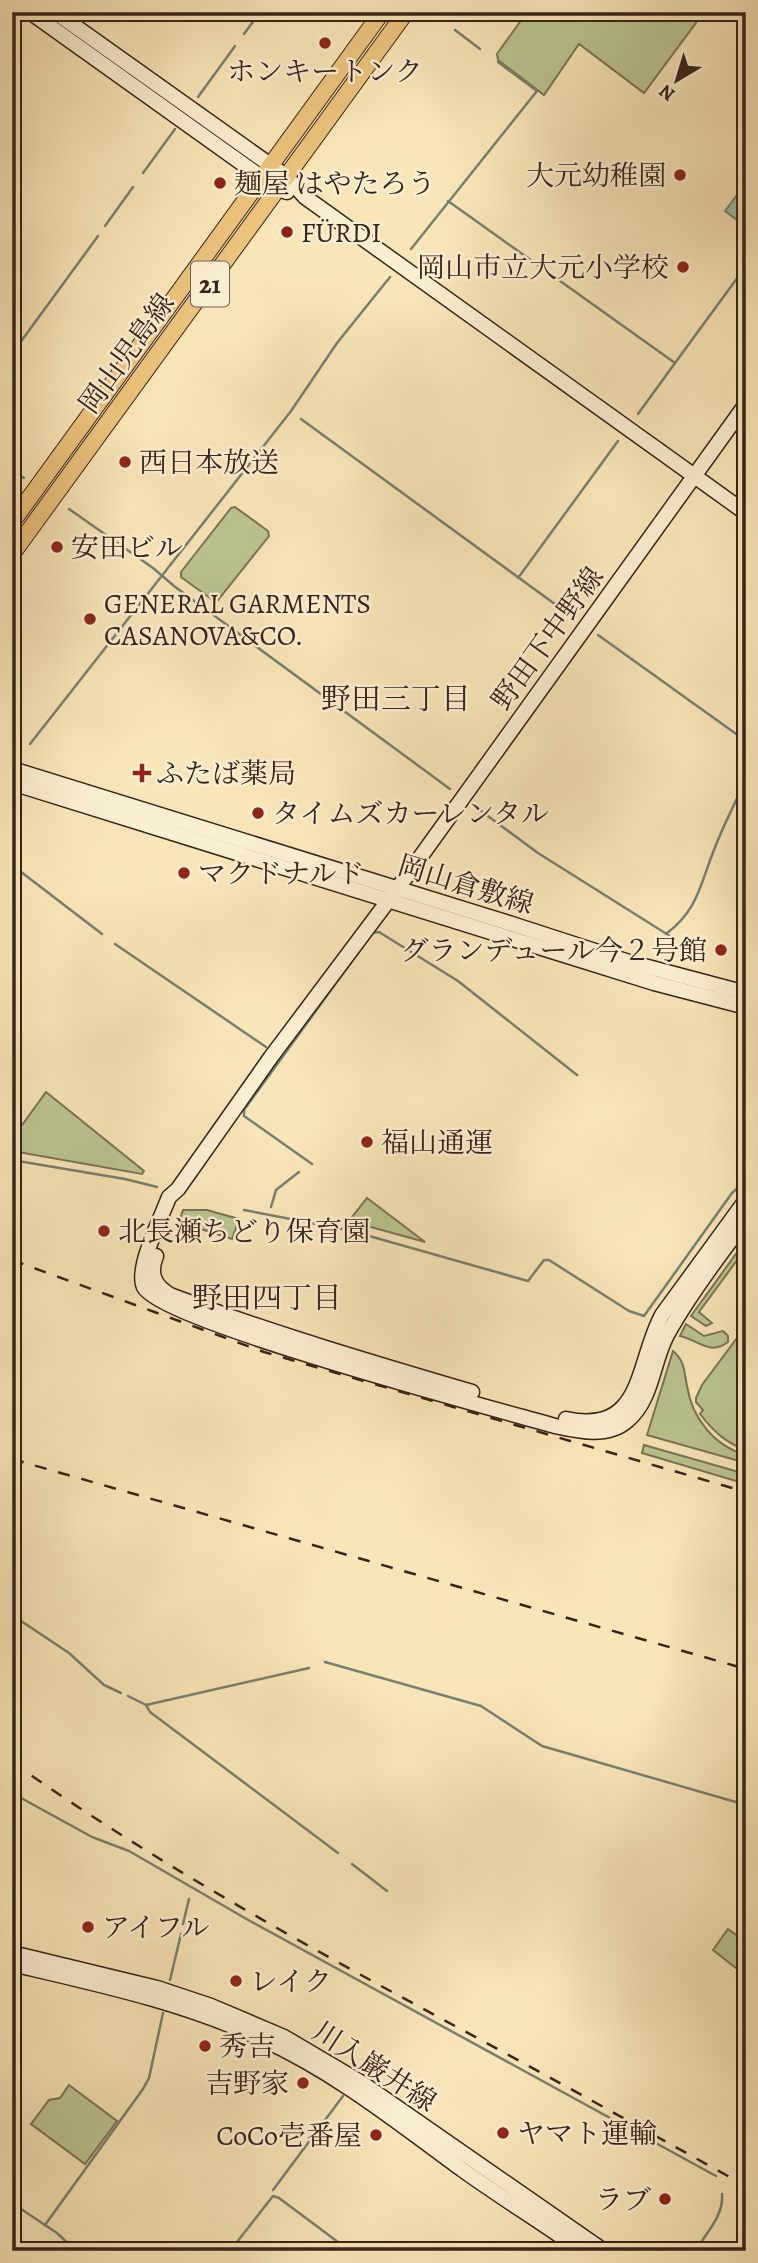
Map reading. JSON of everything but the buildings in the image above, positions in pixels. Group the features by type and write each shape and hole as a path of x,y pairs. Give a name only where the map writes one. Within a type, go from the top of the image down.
{"main road":[{"name":"岡山児島線","path":"12,523 382,12"},
{"name":"岡山児島線","path":"12,554 406,12"}],"street":[{"path":"30,12 267,172"},
{"path":"55,12 282,183 746,513"},
{"name":"野田下中野線","path":"178,1189 257,1076 746,404"},
{"name":"岡山倉敷線","path":"12,769 629,962 746,993"},
{"name":"岡山倉敷線","path":"12,783 654,983 746,1007"},
{"path":"178,1189 177,1200 152,1269 157,1285 170,1295 321,1348 557,1417 586,1421 610,1417 628,1403 635,1391 653,1332 662,1315 746,1200"},
{"path":"178,1189 169,1197 142,1275 146,1291 161,1302 328,1361 555,1426 587,1431 604,1431 617,1427 639,1409 646,1397 666,1337 746,1220"},
{"name":"川入巌井線","path":"12,1953 149,1986 211,2006 284,2037 362,2083 604,2251"},
{"name":"川入巌井線","path":"12,1964 156,1999 209,2017 279,2046 356,2092 474,2178 582,2251"}],"green space":[{"path":"527,12 704,12 644,93 579,44 544,95 498,60 497,54"},
{"path":"235,507 268,531 269,536 218,600 214,601 181,577 181,572 231,508"},
{"path":"46,1092 144,1171 142,1174 12,1151 12,1139"},
{"path":"367,1198 425,1242 349,1221"},
{"path":"183,1210 207,1210 239,1219 232,1239 179,1222"},
{"path":"746,1240 746,1248 699,1312 712,1323 706,1326 691,1316"},
{"path":"686,1324 704,1336 723,1331 728,1336 728,1342 715,1348 680,1336"},
{"path":"746,1331 746,1450 720,1436 710,1426 700,1414 703,1410 696,1398 702,1385 740,1334 743,1335"},
{"path":"673,1351 682,1363 690,1398 699,1420 724,1445 746,1455 746,1463 647,1435"},
{"path":"644,1445 746,1474 746,1484 642,1453"},
{"path":"728,1929 746,1942 746,1976 713,1950"},
{"path":"69,2085 117,2121 85,2164 31,2124 49,2100 60,2098"}],"shaded area":[{"path":"746,183 746,216 741,223 725,211"}],"waterway":[{"path":"244,34 260,12"},
{"path":"455,30 480,49"},
{"path":"198,97 235,46"},
{"path":"498,62 537,91"},
{"path":"411,249 537,91"},
{"path":"143,173 175,129"},
{"path":"105,226 133,187"},
{"path":"448,201 675,363 746,266"},
{"path":"14,351 98,236"},
{"path":"30,744 291,411 337,343 390,277"},
{"path":"638,414 675,363"},
{"path":"301,419 574,618"},
{"path":"518,578 618,441"},
{"path":"12,470 24,478"},
{"path":"69,509 153,568 450,789"},
{"path":"598,635 746,741"},
{"path":"666,934 692,906 721,832 746,780"},
{"path":"473,805 538,853 673,938"},
{"path":"12,865 102,934"},
{"path":"372,933 379,932 458,981 577,1075"},
{"path":"312,1164 244,1116 244,1110 368,939"},
{"path":"115,944 266,1047"},
{"path":"12,1160 157,1187"},
{"path":"271,1207 276,1190 299,1172"},
{"path":"244,1210 348,1230 528,1281 544,1260 549,1260 629,1311 644,1316 732,1193 746,1180"},
{"path":"12,1615 69,1653 104,1685 121,1693"},
{"path":"325,1662 481,1706 542,1746 746,1805"},
{"path":"128,1696 146,1705 309,1668"},
{"path":"146,1705 150,1712 338,1853"},
{"path":"12,1793 92,1837 129,1851 250,1921 716,2176"},
{"path":"352,1864 387,1891"},
{"path":"183,1924 189,1899"},
{"path":"170,1980 181,1934"},
{"path":"45,2225 143,2089 149,2078 163,2013"},
{"path":"273,2190 343,2096"},
{"path":"698,2247 718,2215 722,2194"},
{"path":"230,2251 273,2196 350,2251"},
{"path":"12,2203 57,2233 76,2251"},
{"path":"742,2251 746,2245"}],"railway":[{"path":"12,1260 264,1352 746,1492"},
{"path":"12,1459 746,1669"},
{"path":"12,1762 126,1838 242,1908 746,2186"}],"place":[{"name":"ホンキートンク","path":"325,43"},
{"name":"大元幼稚園","path":"680,175"},
{"name":"麺屋 はやたろう","path":"220,183"},
{"name":"FÜRDI","path":"287,232"},
{"name":"岡山市立大元小学校","path":"683,267"},
{"name":"西日本放送","path":"125,462"},
{"name":"安田ビル","path":"57,547"},
{"name":"GENERAL GARMENTS CASANOVA&CO.","path":"90,619"},
{"name":"ふたば薬局","path":"142,773"},
{"name":"タイムズカーレンタル","path":"258,813"},
{"name":"マクドナルド","path":"184,873"},
{"name":"グランデュール今２号館","path":"721,950"},
{"name":"福山通運","path":"367,1142"},
{"name":"北長瀬ちどり保育園","path":"104,1231"},
{"name":"アイフル","path":"88,1927"},
{"name":"レイク","path":"236,1981"},
{"name":"秀吉","path":"205,2046"},
{"name":"吉野家","path":"303,2083"},
{"name":"ヤマト運輸","path":"503,2133"},
{"name":"CoCo壱番屋","path":"376,2135"},
{"name":"ラブ","path":"665,2199"}],"district":[{"name":"野田三丁目","path":"396,699"},
{"name":"野田四丁目","path":"267,1298"}]}
